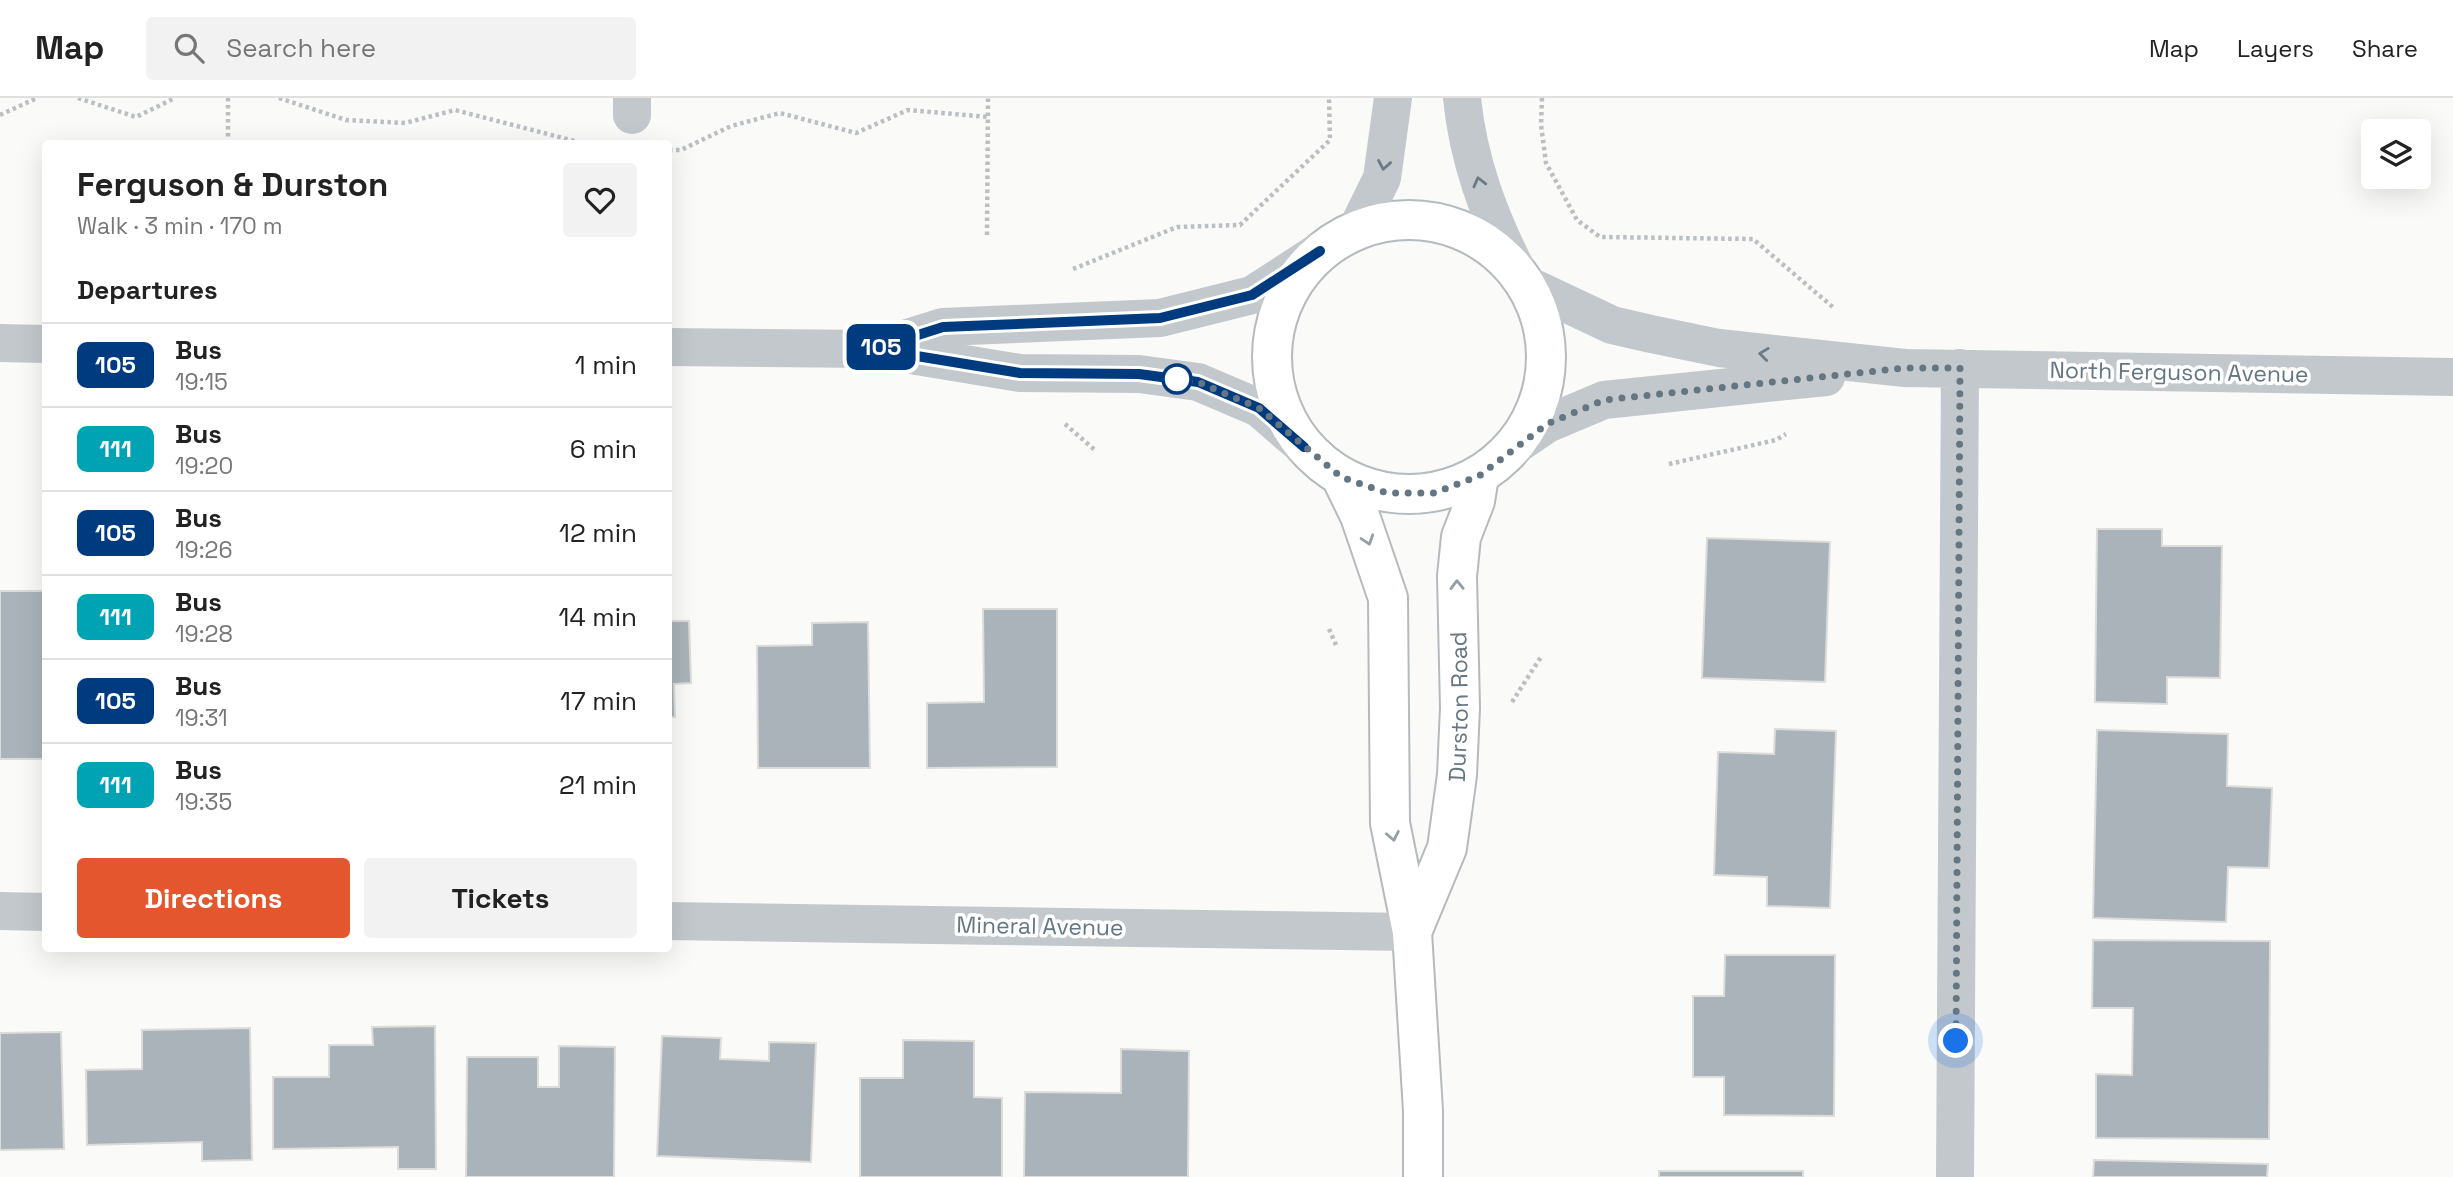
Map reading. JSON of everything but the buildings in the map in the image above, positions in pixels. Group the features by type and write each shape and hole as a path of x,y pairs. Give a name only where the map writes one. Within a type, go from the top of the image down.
{"main road":[{"path":"1399,218 1443,222 1483,239 1520,276 1539,309 1547,356 1539,404 1516,445 1479,476 1434,493 1387,493 1341,477 1304,447 1282,409 1272,367 1276,324 1292,284 1320,251 1357,229 1399,218"},
{"name":"Durston Road","path":"1412,932 1447,848 1457,775 1461,708 1457,576 1461,537 1475,500 1479,476"},
{"name":"Durston Road","path":"1341,477 1360,516 1388,598 1390,823 1412,932 1423,1111 1423,1177"}],"street":[{"path":"1357,229 1382,178 1393,98"},
{"path":"1462,98 1464,124 1487,211 1520,276"},
{"path":"874,349 943,327 1160,318 1252,295 1320,251"},
{"name":"North Ferguson Avenue","path":"1520,276 1612,325 1719,348 1905,368"},
{"path":"0,344 42,344"},
{"path":"672,347 874,349 1020,373 1139,374 1198,382 1259,408 1304,447"},
{"name":"North Ferguson Avenue","path":"1516,445 1547,424 1604,400 1905,368 2453,377"},
{"path":"1955,1177 1960,368"},
{"path":"0,911 42,912"},
{"name":"Mineral Avenue","path":"672,921 1412,932"}],"path":[{"path":"0,114 37,98"},
{"path":"78,98 136,117 175,98"},
{"path":"228,98 228,140"},
{"path":"279,98 346,120 405,123 455,110 571,140"},
{"path":"987,235 988,98"},
{"path":"1177,227 1240,225 1330,140 1329,98"},
{"path":"1542,98 1541,125 1546,163 1577,220 1600,237 1753,240 1844,317"},
{"path":"672,149 681,149 731,126 780,113 856,133 908,110 988,117"}],"bus line":[{"name":"105","path":"1304,447 1259,408 1198,382 1139,374 1020,373 874,349 943,327 1160,318 1252,295 1320,251"}],"route":[{"path":"1177,379 1198,382 1259,408 1341,477 1387,493 1434,493 1479,476 1516,445 1547,424 1604,400 1905,368 1960,368 1956,1041"}]}
